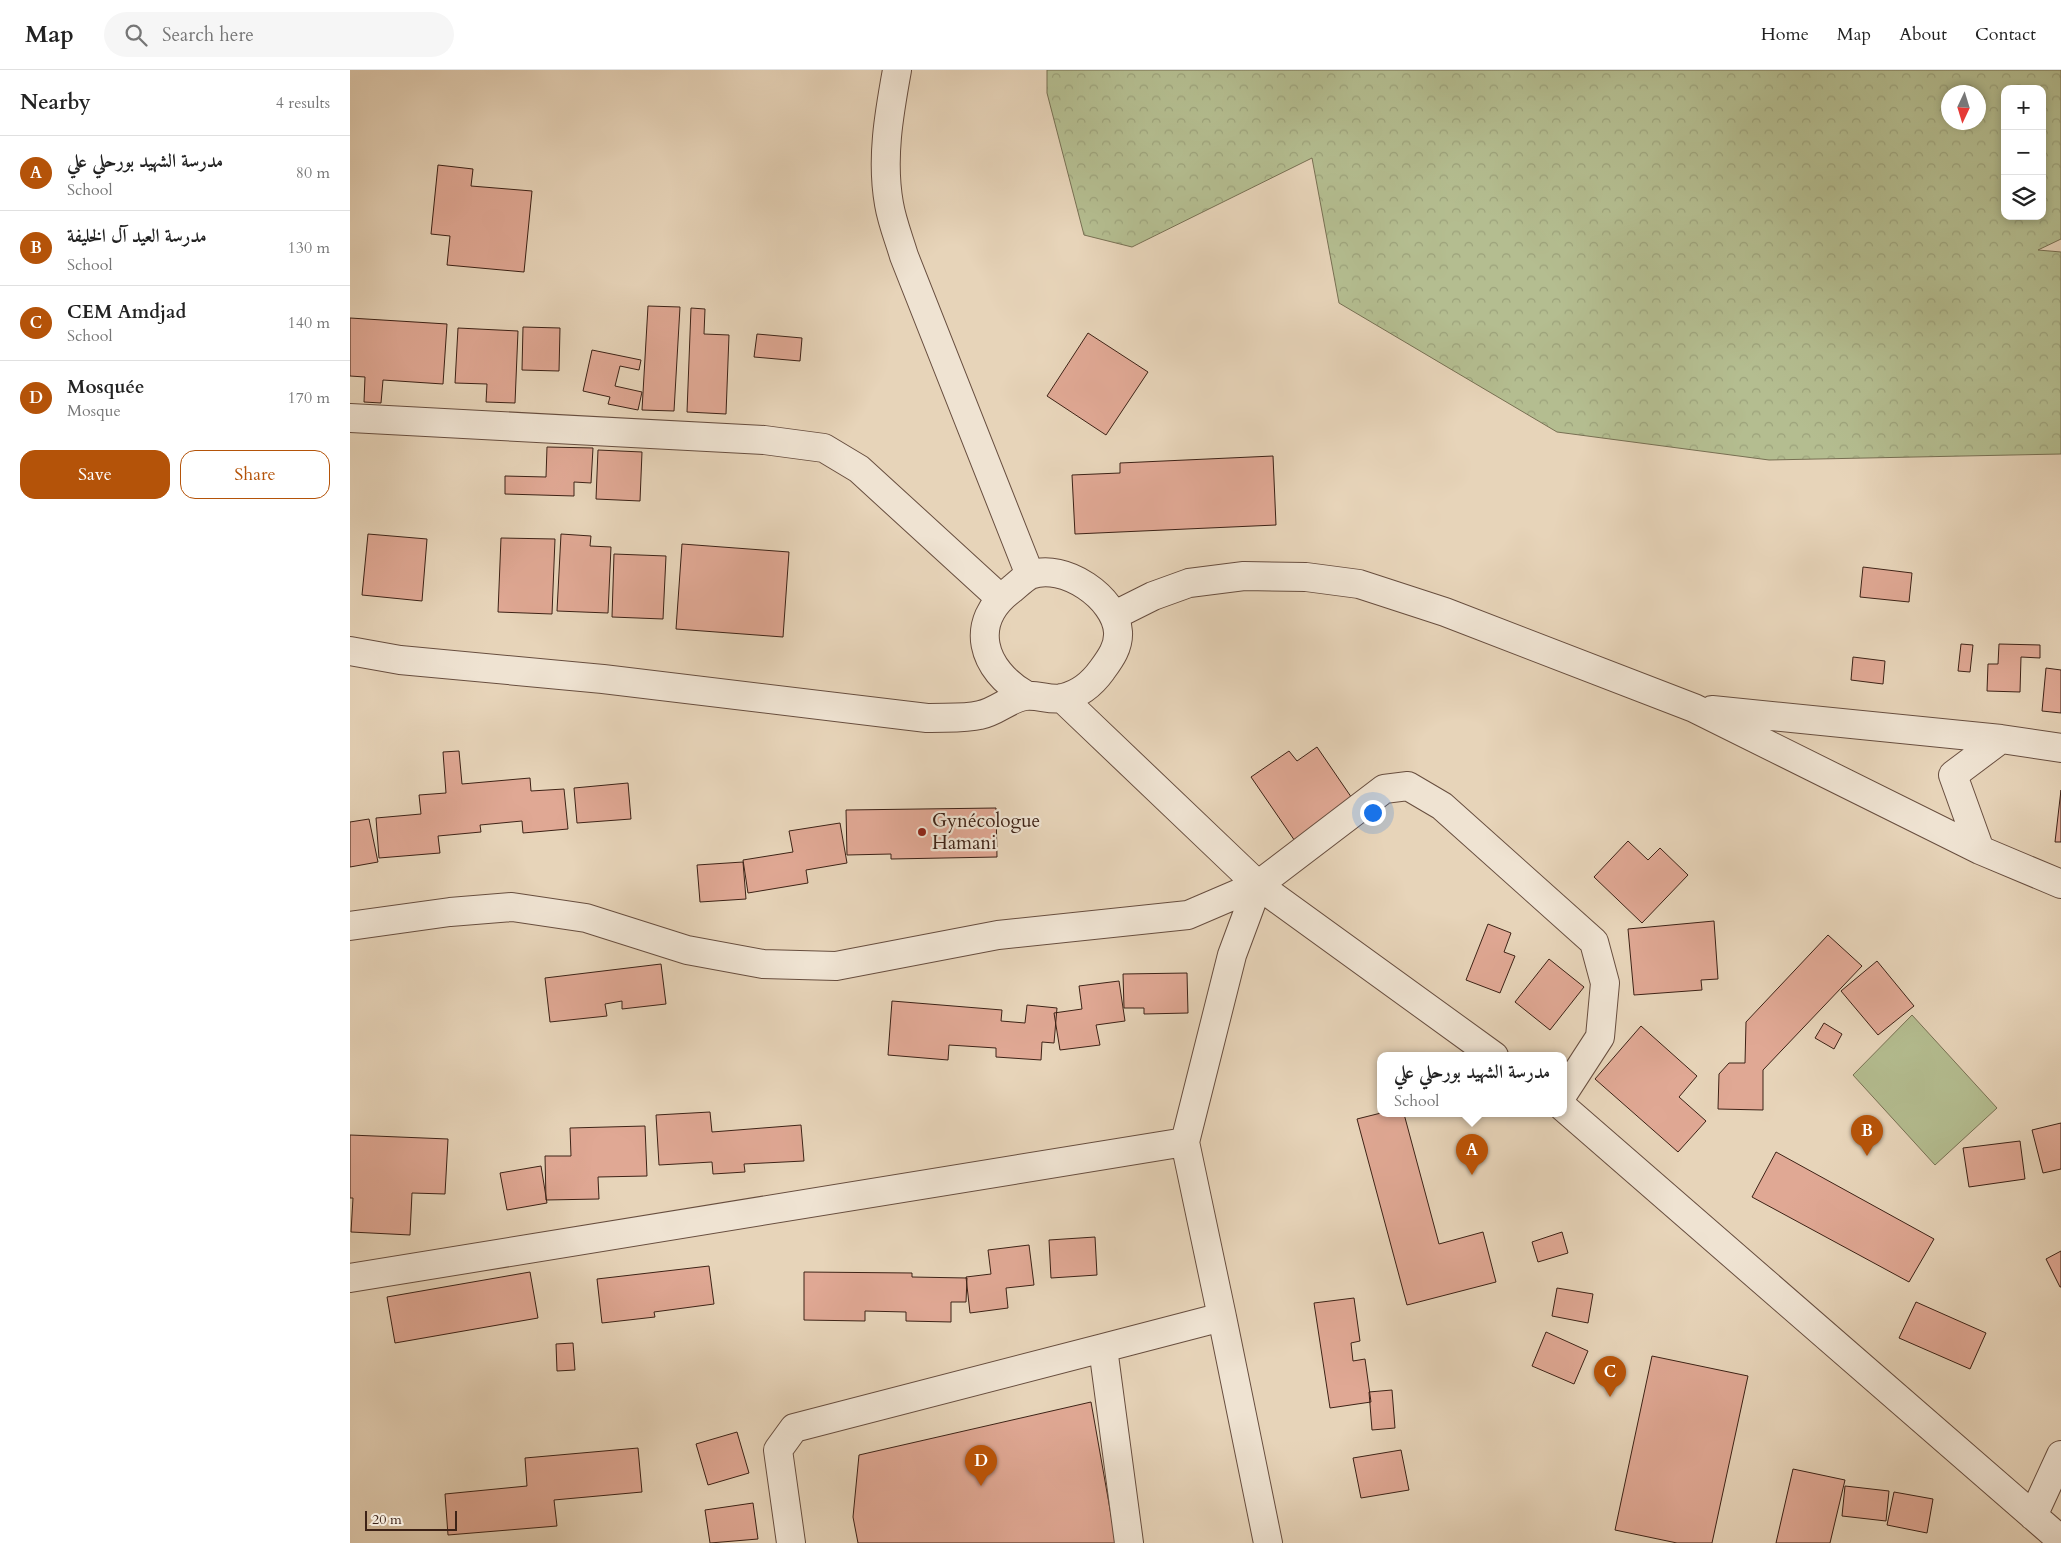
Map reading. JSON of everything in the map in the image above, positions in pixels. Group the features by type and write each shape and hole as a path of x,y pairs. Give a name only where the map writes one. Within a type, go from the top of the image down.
{"street":[{"path":"897,70 889,116 885,159 889,204 904,256 1030,575"},
{"path":"350,418 764,440 824,448 859,469 1000,598"},
{"path":"1053,573 1072,578 1090,588 1115,616 1118,633 1113,654 1094,682 1079,692 1062,698 1045,699 1026,695 1010,686 996,672 988,655 985,636 988,617 1000,598 1030,575 1053,573"},
{"path":"1115,616 1153,596 1188,583 1244,576 1306,576 1359,584 1445,612 1694,708 1980,850 2061,884"},
{"path":"350,652 400,660 603,679 927,718 981,715 1026,695"},
{"path":"1062,698 1258,885 1488,1052"},
{"path":"1694,708 2001,739 2061,748"},
{"path":"1980,850 1953,774 2001,739"},
{"path":"350,926 450,912 512,907 586,918 687,950 763,964 836,966 998,935 1188,915 1258,885 1384,789 1408,786 1442,806 1594,942 1605,983 1600,1037 1567,1088"},
{"path":"1258,885 1232,955 1185,1142 1268,1543"},
{"path":"1567,1110 2061,1540"},
{"path":"350,1278 1185,1142"},
{"path":"791,1543 778,1450 794,1428 1222,1317"},
{"path":"1103,1348 1129,1543"},
{"path":"2033,1516 2061,1455"}],"green space":[{"path":"1047,70 2061,70 2061,239 2038,250 2061,252 2061,454 1769,460 1557,432 1339,303 1312,158 1132,247 1084,235 1047,93"},
{"path":"1912,1015 1997,1108 1935,1165 1853,1075"}],"building":[{"path":"438,165 473,169 471,186 532,191 524,272 447,265 450,236 431,234"},
{"path":"648,306 680,307 674,411 642,410"},
{"path":"691,308 705,309 704,334 729,335 726,414 687,412"},
{"path":"350,318 447,324 443,384 383,380 381,403 364,402 365,377 350,376"},
{"path":"523,327 560,328 559,371 522,370"},
{"path":"458,328 518,331 515,403 486,402 487,384 455,383"},
{"path":"1088,333 1148,372 1106,435 1047,396"},
{"path":"757,334 802,338 800,361 754,357"},
{"path":"592,350 641,360 639,370 620,366 615,386 642,392 638,410 608,404 610,397 583,391"},
{"path":"547,447 593,448 591,483 574,482 574,496 505,494 505,476 546,477"},
{"path":"598,450 642,452 640,501 596,499"},
{"path":"1273,456 1276,525 1075,534 1072,475 1120,473 1120,463"},
{"path":"368,534 427,539 422,601 362,595"},
{"path":"561,534 591,536 590,546 611,547 608,613 557,611"},
{"path":"501,538 555,539 552,614 498,612"},
{"path":"682,544 789,552 783,637 676,629"},
{"path":"614,554 666,556 663,619 612,617"},
{"path":"1863,567 1912,573 1909,602 1860,597"},
{"path":"1961,644 1973,645 1970,672 1958,671"},
{"path":"1999,644 2040,645 2040,658 2021,657 2020,692 1987,691 1988,664 1998,664"},
{"path":"1853,657 1885,661 1883,684 1851,680"},
{"path":"2046,668 2061,670 2061,713 2042,711"},
{"path":"1317,747 1356,804 1297,844 1251,777 1289,751 1297,761"},
{"path":"459,751 462,784 530,778 531,791 564,789 568,829 523,833 522,821 480,825 481,832 438,836 440,853 379,858 376,818 421,814 419,795 446,793 443,752"},
{"path":"628,783 631,819 577,823 574,788"},
{"path":"2061,790 2061,842 2055,842"},
{"name":"Gynécologue Hamani","path":"996,808 997,857 891,859 891,854 847,855 846,810"},
{"path":"369,819 378,862 350,867 350,822"},
{"path":"840,823 847,863 806,870 808,883 748,893 743,860 793,852 789,831"},
{"path":"1628,841 1648,860 1660,848 1688,875 1642,923 1594,877"},
{"path":"743,862 746,899 700,902 697,865"},
{"path":"1714,921 1718,979 1701,980 1702,990 1634,995 1628,929"},
{"path":"1488,924 1511,933 1504,952 1515,956 1500,993 1466,980"},
{"path":"1828,935 1862,966 1763,1070 1763,1110 1718,1109 1719,1074 1729,1063 1745,1063 1746,1022"},
{"path":"1549,959 1584,987 1550,1030 1515,1002"},
{"path":"1877,961 1914,1006 1878,1035 1841,991"},
{"path":"661,964 666,1004 622,1009 622,1001 605,1004 607,1016 550,1022 545,978"},
{"path":"1187,973 1188,1013 1144,1014 1144,1008 1124,1008 1123,974"},
{"path":"1119,981 1125,1021 1096,1025 1100,1045 1060,1050 1054,1013 1082,1009 1079,986"},
{"path":"892,1001 1002,1010 1001,1021 1025,1023 1027,1005 1057,1008 1054,1043 1042,1042 1041,1060 996,1057 996,1048 949,1045 948,1060 888,1055"},
{"path":"1824,1023 1842,1034 1834,1049 1815,1038"},
{"path":"1641,1026 1697,1076 1679,1097 1706,1121 1678,1152 1595,1079"},
{"path":"710,1112 712,1132 801,1125 804,1161 744,1164 745,1172 713,1174 712,1162 659,1165 656,1115"},
{"path":"1377,1114 1377,1117 1405,1117 1439,1244 1483,1232 1496,1282 1407,1305 1357,1119"},
{"path":"2061,1123 2061,1169 2043,1173 2032,1130"},
{"path":"645,1126 647,1176 598,1177 599,1199 546,1200 545,1156 571,1156 570,1128"},
{"path":"350,1135 448,1139 445,1194 412,1193 410,1235 351,1232 353,1198 350,1198"},
{"path":"2020,1141 2025,1179 1969,1187 1963,1148"},
{"path":"1776,1152 1934,1239 1909,1282 1752,1197"},
{"path":"541,1166 547,1203 507,1210 500,1173"},
{"path":"1562,1232 1568,1253 1538,1262 1532,1242"},
{"path":"1095,1237 1097,1275 1051,1278 1049,1240"},
{"path":"1029,1245 1034,1285 1006,1288 1008,1308 970,1313 966,1277 991,1274 988,1250"},
{"path":"2061,1251 2061,1287 2060,1287 2046,1259"},
{"path":"709,1266 714,1304 654,1312 655,1317 602,1323 597,1279"},
{"path":"530,1272 538,1318 395,1343 387,1297"},
{"path":"804,1272 912,1273 912,1277 967,1278 966,1302 951,1302 951,1322 906,1321 906,1312 865,1311 865,1321 804,1320"},
{"path":"1557,1288 1593,1294 1588,1323 1552,1316"},
{"path":"1354,1298 1360,1341 1351,1343 1353,1361 1365,1359 1371,1402 1330,1408 1314,1303"},
{"path":"1916,1302 1986,1333 1970,1369 1899,1338"},
{"path":"1546,1332 1588,1351 1574,1384 1532,1366"},
{"path":"573,1343 575,1370 557,1371 556,1344"},
{"path":"1652,1356 1748,1376 1712,1543 1677,1543 1615,1530"},
{"path":"1392,1390 1395,1428 1372,1430 1369,1392"},
{"path":"1091,1402 1116,1543 858,1543 853,1517 859,1455"},
{"path":"737,1432 749,1473 708,1485 696,1444"},
{"path":"638,1448 642,1492 554,1500 557,1526 448,1535 445,1494 527,1486 525,1458"},
{"path":"1401,1450 1409,1490 1361,1498 1353,1458"},
{"path":"1793,1469 1845,1480 1830,1543 1776,1543"},
{"path":"1845,1486 1889,1491 1886,1521 1842,1516"},
{"path":"1894,1492 1933,1499 1927,1533 1887,1525"},
{"path":"753,1503 758,1539 710,1543 705,1510"}],"place":[{"name":"Gynécologue Hamani","path":"922,832"},
{"name":"مدرسة العيد آل الخليفة","path":"1867,1156"},
{"name":"مدرسة الشهيد بورحلي علي","path":"1472,1175"},
{"name":"CEM Amdjad","path":"1610,1397"},
{"name":"Mosquée","path":"981,1486"}]}
